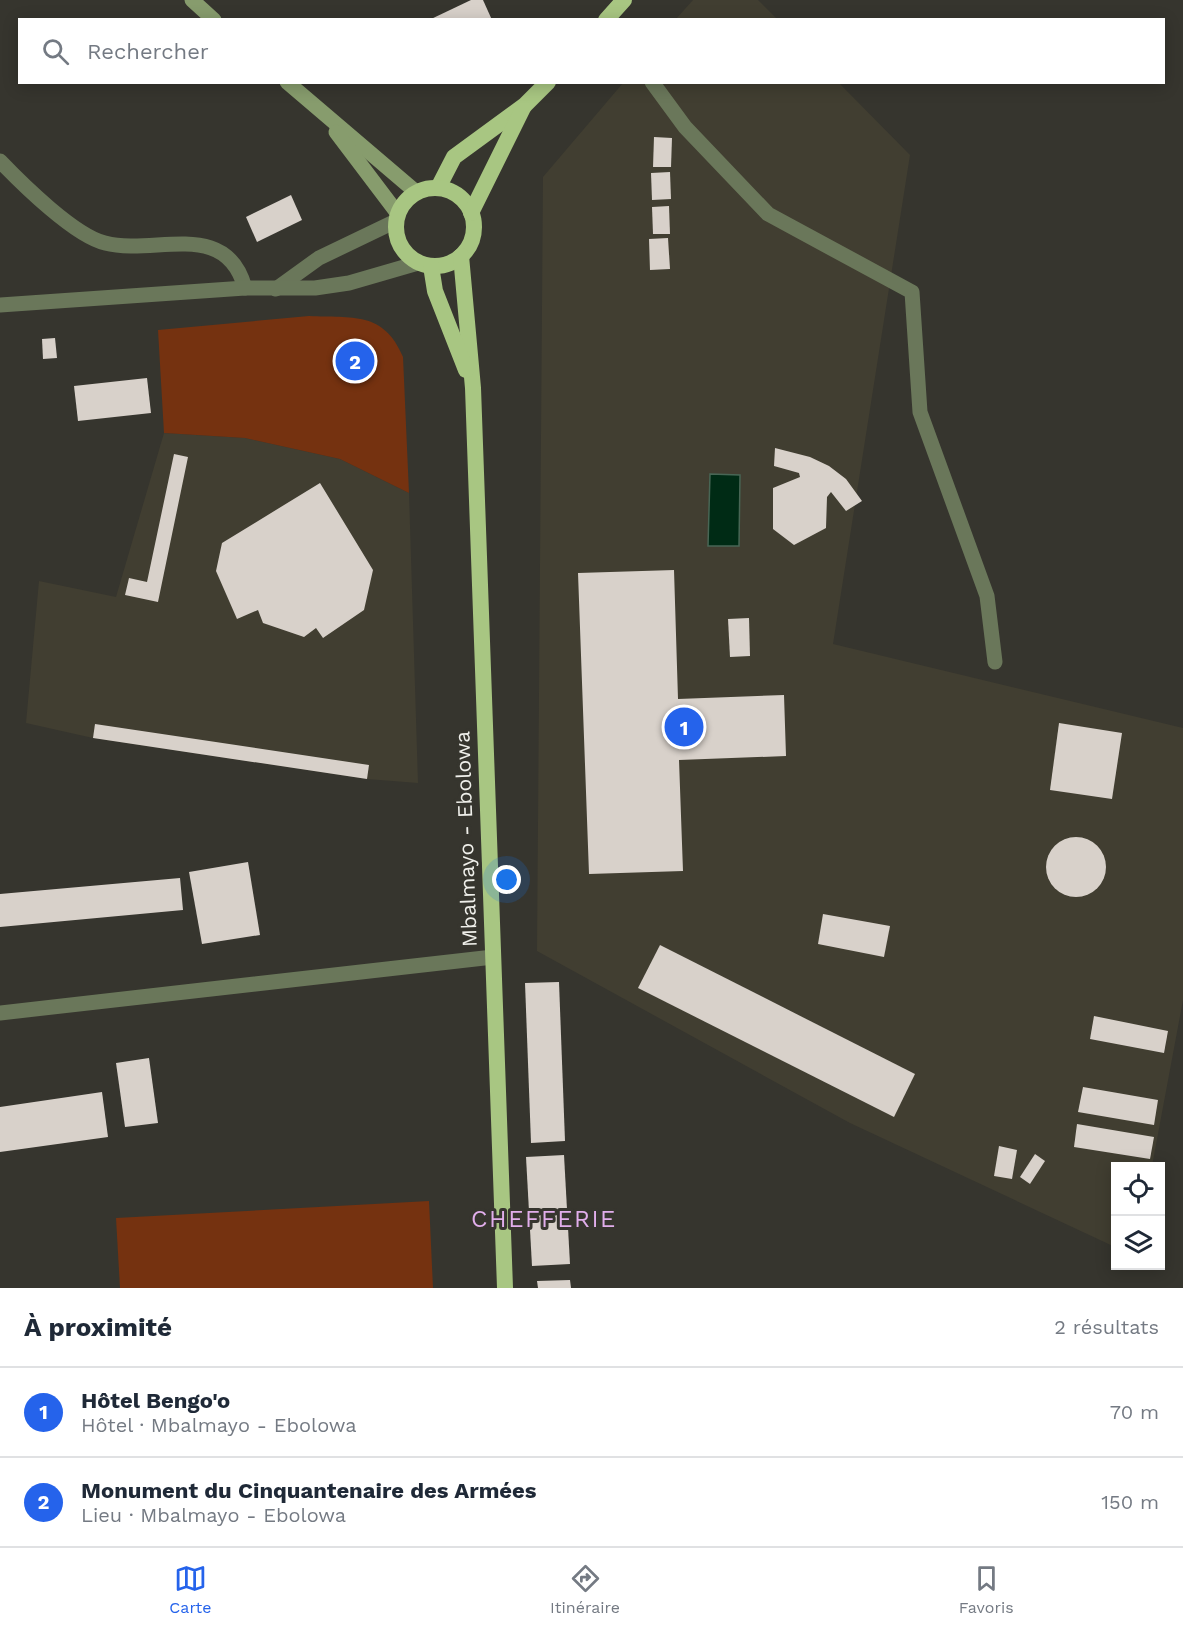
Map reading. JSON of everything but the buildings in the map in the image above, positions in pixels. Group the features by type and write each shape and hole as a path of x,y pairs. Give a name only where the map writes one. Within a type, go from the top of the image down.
{"highway":[{"path":"608,18 624,0"},
{"name":"Mbalmayo - Ebolowa","path":"438,188 454,157 525,105 546,84"},
{"name":"Mbalmayo - Ebolowa","path":"505,1288 473,388 461,256 472,240 474,222 471,213 525,105"},
{"path":"397,218 408,198 416,192 438,188 458,195 466,203 471,213"},
{"name":"Mbalmayo - Ebolowa","path":"397,218 396,233 400,244 406,253 425,264 473,388"},
{"path":"425,264 447,264 461,256"}],"main road":[{"path":"192,0 212,18"},
{"path":"289,84 416,192"},
{"path":"319,111 397,218"}],"street":[{"path":"653,84 685,127 768,214 912,292 920,412 987,596 995,662"},
{"path":"0,161 64,219 88,236 105,243 122,245 201,245 218,249 241,272 245,288"},
{"path":"276,288 319,258 397,218"},
{"path":"0,305 245,288 315,288 349,283 425,264"},
{"path":"0,1013 493,957"}],"shaded area":[{"path":"693,0 758,0 776,18 677,18"},
{"path":"622,84 840,84 910,155 833,644 1183,728 1183,1000 1153,1162 1111,1162 1111,1245 850,1123 537,951 543,177"},
{"path":"309,316 365,320 386,331 395,342 403,357 409,493 340,459 245,438 164,433 158,330"},
{"path":"164,433 245,438 340,459 409,493 418,783 367,779 93,738 26,723 39,581 116,597"},
{"path":"710,474 740,475 739,546 708,546"},
{"path":"429,1201 433,1288 120,1288 116,1218"}],"place":[{"name":"Monument du Cinquantenaire des Armées","path":"355,361"},
{"name":"Hôtel Bengo'o","path":"684,727"}],"district":[{"name":"CHEFFERIE","path":"544,1219"}]}
